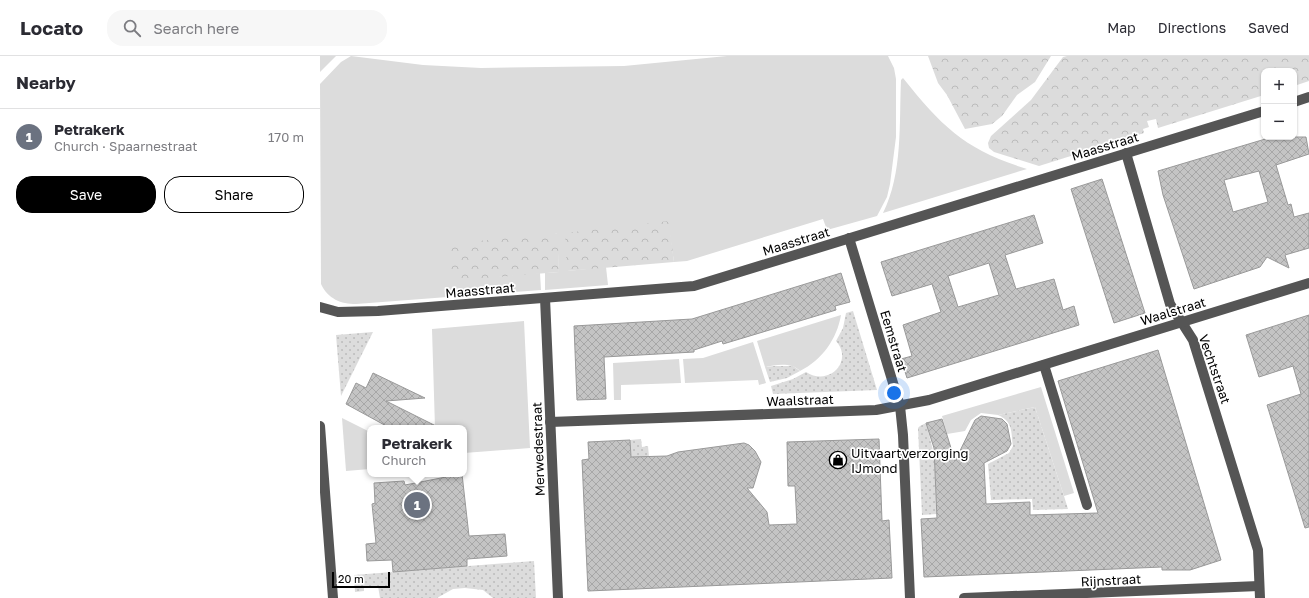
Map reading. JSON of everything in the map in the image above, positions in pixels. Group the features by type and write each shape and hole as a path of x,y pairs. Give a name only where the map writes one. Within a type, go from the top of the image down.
{"street":[{"path":"1297,101 1309,97"},
{"name":"Maasstraat","path":"320,307 338,312 378,311 694,286 1261,112"},
{"name":"Vechtstraat","path":"1126,153 1170,304 1193,340 1258,550 1260,598"},
{"name":"Eemstraat","path":"849,238 900,406 903,436 910,598"},
{"name":"Waalstraat","path":"550,422 876,410 900,406 929,400 1309,283"},
{"name":"Merwedestraat","path":"545,298 558,598"},
{"path":"1044,365 1087,505"},
{"path":"320,426 333,598"},
{"name":"Rijnstraat","path":"964,598 1077,596 1259,586"}],"green space":[{"path":"320,56 336,56 320,72"},
{"path":"351,56 423,65 481,68 624,66 727,56 888,56 894,68 896,79 896,137 887,197 877,216 827,230 823,219 687,261 674,262 668,221 567,271 606,267 608,285 545,290 545,273 559,272 557,233 452,280 540,273 541,290 356,304 340,302 331,297 321,284 320,84 341,62"},
{"path":"928,56 1051,56 1035,82 1017,95 1002,116 992,124 965,129 947,95 938,83"},
{"path":"1309,56 1309,81 1297,85 1297,68 1261,68 1261,96 1158,128 1156,119 1147,121 1149,127 1143,129 1144,133 1039,166 994,152 989,148 988,143 991,136 1031,100 1063,57"},
{"path":"903,78 931,111 957,135 988,154 1027,169 883,213 894,182 897,165 900,131 901,80"},
{"path":"669,221 674,262 567,271 565,233"},
{"path":"558,233 559,272 451,281 449,244"},
{"path":"853,311 877,390 773,394 771,386 793,379 806,372 815,376 823,376 836,370 840,364 842,356 841,349 836,341 843,328 846,313"},
{"path":"841,315 836,332 827,348 822,355 808,366 800,371 788,365 765,367 757,341"},
{"path":"524,321 530,448 467,453 467,425 435,425 432,329"},
{"path":"373,332 341,396 336,335"},
{"path":"753,342 766,383 759,385 758,380 685,383 683,359 703,358"},
{"path":"679,359 681,383 621,385 621,400 614,400 613,363"},
{"path":"793,366 800,371 787,378 770,382 765,367"},
{"path":"1041,387 1074,493 1064,496 1035,407 998,415 981,413 971,420 965,431 947,434 942,416"},
{"path":"1035,407 1068,509 1033,510 1032,499 991,500 988,464 1009,453 1013,446 1009,424 1003,417 998,415"},
{"path":"342,418 367,430 367,469 346,471"},
{"path":"926,423 934,454 937,514 922,515 918,428"},
{"path":"641,439 642,447 648,446 649,457 631,457 630,440"},
{"path":"534,561 536,598 493,598 483,590 465,588 453,589 437,598 380,598 378,586 364,587 364,591 355,592 354,575"}],"building":[{"path":"1297,137 1306,137 1309,154 1276,165 1288,205 1291,204 1294,217 1309,213 1309,248 1285,255 1289,268 1267,257 1260,267 1194,289 1163,195 1158,171 1262,140 1297,140","holes":["1259,171 1268,202 1233,212 1224,180"]},
{"path":"1102,179 1145,313 1114,323 1071,189"},
{"path":"1034,215 1043,243 1005,255 1016,289 1054,279 1063,310 1074,306 1079,325 907,378 901,359 912,356 903,325 941,312 932,284 892,296 881,262","holes":["989,263 999,295 958,307 948,276"]},
{"path":"841,273 850,302 835,306 836,310 723,344 722,341 694,350 694,352 604,357 606,399 577,400 574,326 692,319"},
{"path":"1309,315 1309,527 1305,528 1267,405 1301,394 1293,366 1259,377 1246,335"},
{"path":"1158,350 1221,560 1190,570 1162,570 1162,567 924,577 921,519 937,518 934,448 926,423 942,419 955,461 975,420 981,416 1002,419 1007,424 1011,444 1007,451 984,463 986,504 1030,502 1030,515 1098,513 1058,381"},
{"path":"373,373 425,398 386,401 434,425 384,425 346,404 356,383 366,388"},
{"path":"879,439 882,521 889,520 892,578 588,591 582,460 589,459 588,442 630,440 631,457 667,456 678,452 744,443 749,445 755,451 761,462 753,488 747,488 767,512 769,525 797,524 795,486 788,486 787,442"},
{"path":"446,477 462,477 469,536 505,534 507,556 467,559 467,566 393,572 392,560 367,561 366,544 376,543 372,504 375,503 374,483 404,481 405,485"}],"place":[{"name":"Uitvaartverzorging IJmond","path":"838,460"},
{"name":"Petrakerk","path":"417,505"}]}
